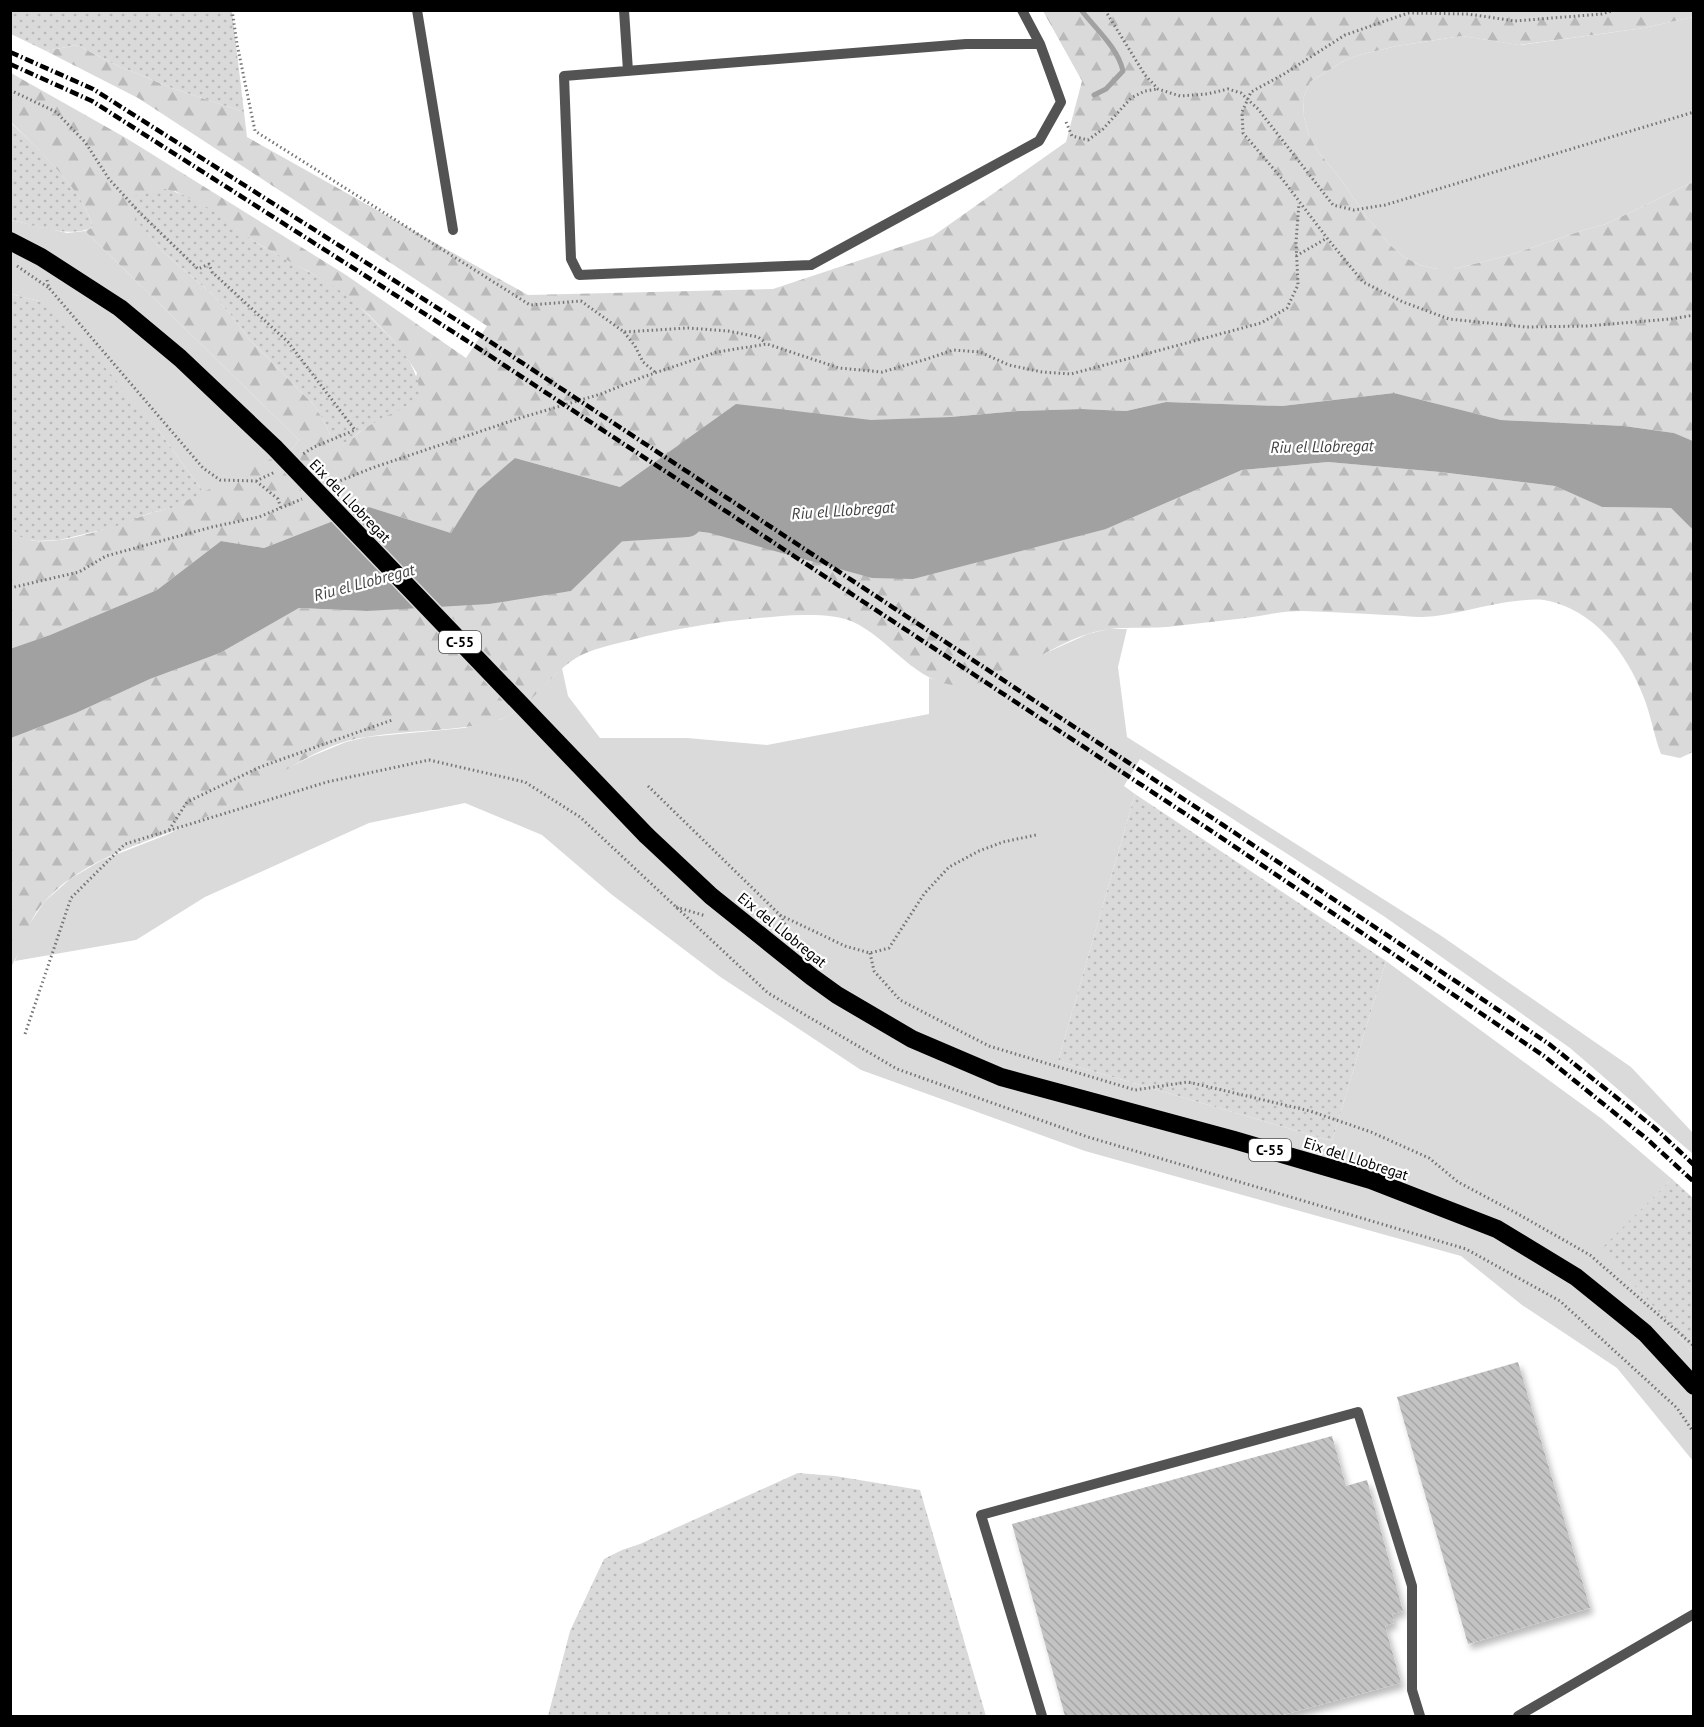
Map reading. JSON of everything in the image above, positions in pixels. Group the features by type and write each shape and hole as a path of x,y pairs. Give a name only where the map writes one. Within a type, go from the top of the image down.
{"highway":[{"name":"Eix del Llobregat","path":"10,241 41,257 120,308 151,332 275,448 646,835 711,896 837,995 912,1039 1001,1077 1371,1180 1497,1229 1575,1277 1611,1304 1645,1333 1694,1386"}],"lane":[{"path":"417,10 453,230"},
{"path":"624,10 628,71"},
{"path":"1022,10 1040,44 1061,102 1039,141 811,265 579,275 571,259 564,76 966,44 1040,44"},
{"path":"1042,1716 981,1515 1358,1412 1412,1586 1412,1690 1420,1716"},
{"path":"1518,1716 1694,1614"}],"path":[{"path":"1105,10 1145,75 1158,89 1180,96 1207,94 1228,89 1241,93 1333,205 1354,210 1385,206 1694,112"},
{"path":"1615,10 1602,14 1515,21 1468,14 1408,13 1345,34 1284,74 1251,92 1242,112 1243,133 1363,282 1403,302 1449,319 1526,327 1586,326 1694,315"},
{"path":"1061,102 1064,119 1072,136 1088,140 1103,129 1131,98 1158,89"},
{"path":"10,90 56,112 85,142 109,179 140,213 198,269 209,264 212,272 288,342 355,430 314,447 296,458"},
{"path":"322,489 372,468 520,418 601,394 717,352 767,344 839,368 882,372 953,350 980,352 1009,365 1042,372 1071,374 1261,323 1287,308 1298,285 1296,242 1299,202"},
{"path":"1296,256 1327,238"},
{"path":"41,257 49,288"},
{"path":"10,262 49,288 202,468 220,480 256,481 279,470"},
{"path":"624,332 635,346 643,362 656,373"},
{"path":"256,481 278,499 281,509"},
{"path":"10,588 79,572 106,556 212,527 259,517 302,499"},
{"path":"168,831 187,802 260,767 392,720"},
{"path":"25,1034 71,898 125,844 327,782 429,760 525,782 580,817 768,993 897,1069 1088,1137 1466,1249 1560,1301 1677,1408 1694,1433"},
{"path":"648,786 780,915 844,946 870,953 890,948 924,894 949,867 1003,842 1036,835"},
{"path":"870,953 874,971 900,1000 989,1046 1135,1090 1188,1082 1310,1111 1371,1131 1429,1158 1458,1182 1590,1255 1694,1346"}],"green space":[{"path":"10,11 232,11 244,112 172,88 116,65 77,45 46,51 11,34"},
{"path":"1043,11 1693,11 1693,17 1644,28 1519,45 1462,36 1397,46 1359,55 1342,62 1310,82 1303,99 1304,117 1309,135 1317,150 1366,216 1390,245 1404,257 1420,265 1437,269 1454,269 1510,255 1606,224 1693,182 1693,441 1674,433 1624,426 1501,420 1394,393 1282,406 1166,402 1126,411 1082,409 1019,411 871,421 736,405 620,487 515,458 478,491 451,533 369,507 264,548 221,541 157,590 11,649 10,529 28,539 48,541 77,537 107,528 175,506 293,448 299,440 85,231 93,227 80,199 46,157 11,122 11,73 126,138 346,275 466,358 487,326 138,98 46,51 77,45 116,65 172,88 244,112 247,137 528,295 773,289 933,236 1066,142 1082,81","holes":["175,191 221,216 244,235 344,294 369,315 391,338 417,373 408,406 379,419 353,438 330,435 313,404 249,339 212,294 162,251 145,230"]},
{"path":"1693,17 1693,182 1606,224 1510,255 1454,269 1437,269 1420,265 1404,257 1390,245 1366,216 1317,150 1309,135 1304,117 1303,99 1310,82 1342,62 1359,55 1397,46 1462,36 1520,45 1644,28"},
{"path":"10,122 46,157 70,185 88,213 93,227 74,232 41,228 11,220"},
{"path":"166,189 214,211 256,242 325,281 350,298 404,354 413,368 420,393 408,406 382,418 353,438 345,442 336,441 330,435 313,404 249,339 212,294 162,251 134,217 131,208 132,199 139,193"},
{"path":"11,220 67,233 85,231 299,440 293,448 204,493 159,431 39,301 11,294"},
{"path":"11,294 39,301 72,329 159,431 204,493 176,507 150,513 114,527 59,540 29,540 12,530"},
{"path":"1328,462 1440,472 1555,486 1602,507 1671,508 1693,530 1693,752 1680,758 1661,754 1637,681 1618,650 1593,623 1562,605 1544,600 1504,603 1422,617 1296,611 1167,627 1107,629 1073,639 999,676 969,685 951,685 935,680 920,672 866,629 845,619 796,615 694,626 610,645 576,658 557,673 524,706 504,718 484,724 359,738 331,747 286,770 208,816 107,857 67,881 41,906 35,914 11,967 11,738 76,713 150,679 220,653 299,608 367,611 571,591 640,524 710,533 1106,529 1242,470"},
{"path":"1108,629 1127,629 1118,667 1127,737 1440,935 1631,1067 1693,1133 1693,1154 1570,1048 1385,917 1140,759 1124,786 1135,794 1058,1061 1332,1141 1386,961 1602,1119 1672,1179 1602,1249 1669,1323 1693,1354 1693,1461 1617,1368 1522,1305 1461,1256 1085,1151 861,1070 719,976 611,894 542,835 465,803 369,823 205,897 136,940 15,961 27,928 44,902 70,879 102,860 166,835 227,806 284,770 346,742 367,737 464,728 502,719 519,710 562,668 568,696 600,738 687,738 767,745 929,714 929,678 966,685 985,680 1088,634"},
{"path":"1135,794 1386,961 1332,1141 1058,1061"},
{"path":"1672,1179 1693,1198 1693,1354 1669,1323 1601,1249"},
{"path":"798,1473 835,1476 920,1490 986,1716 548,1716 570,1631 604,1559"}],"water":[{"path":"1394,393 1501,420 1624,426 1674,433 1693,441 1693,530 1671,508 1602,507 1555,486 1440,472 1328,462 1242,470 1106,529 913,579 872,578 710,533 640,524 571,591 489,604 367,611 299,608 220,653 150,679 76,713 11,738 10,649 50,635 157,590 221,541 264,548 369,507 451,533 478,490 515,458 620,487 736,404 871,420 950,417 1019,411 1082,409 1126,411 1166,402 1282,406"}],"building":[{"path":"1518,1362 1590,1608 1468,1644 1397,1397"},
{"path":"1332,1436 1346,1486 1367,1480 1403,1611 1392,1614 1394,1623 1385,1626 1401,1683 1279,1716 1065,1716 1012,1524"}],"waterway":[{"path":"1081,10 1106,39 1123,71 1106,89 1094,95"},
{"name":"Riu el Llobregat","path":"597,528 687,522"}],"railway":[{"path":"10,52 93,89 480,335 1223,825 1549,1044 1655,1128 1694,1165"},
{"path":"10,64 92,101 472,344 1216,834 1544,1056 1647,1139 1694,1182"}]}
